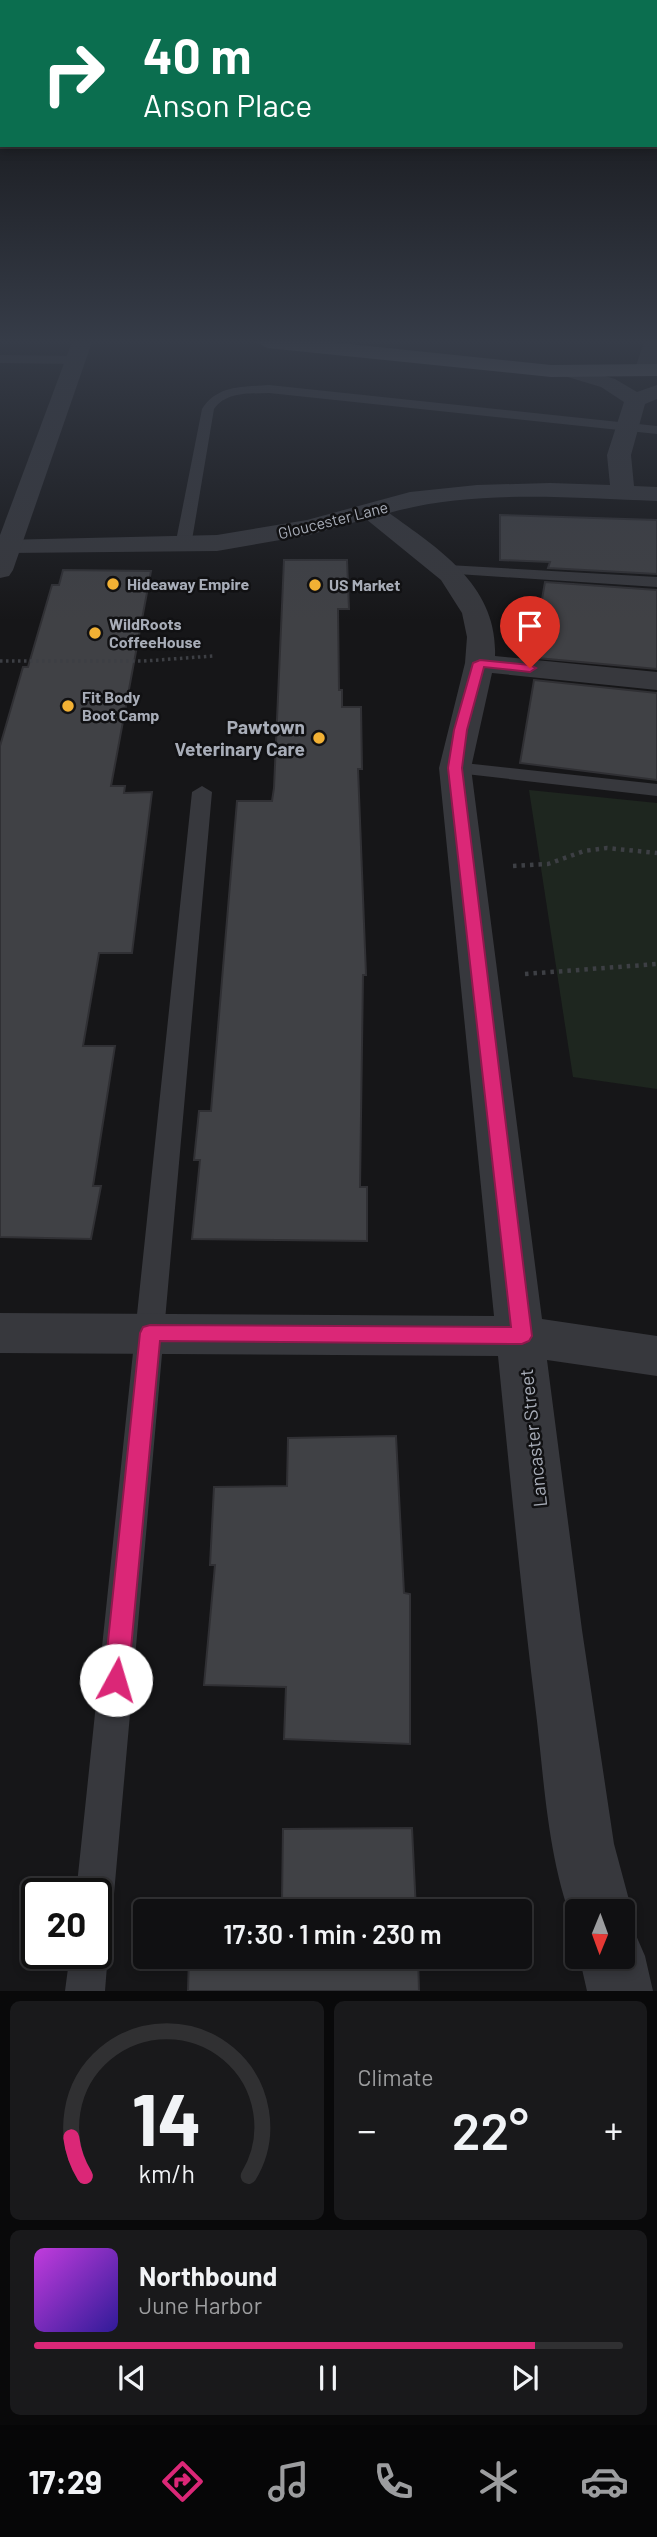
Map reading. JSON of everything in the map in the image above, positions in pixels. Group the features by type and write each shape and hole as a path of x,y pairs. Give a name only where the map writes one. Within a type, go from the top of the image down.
{"street":[{"path":"0,570 49,435"},
{"path":"622,491 619,455 624,435"},
{"name":"Gloucester Lane","path":"9,545 183,546 269,536 372,512 410,499 477,492 622,491 657,494"},
{"name":"Lancaster Street","path":"372,512 448,570 471,599 483,633 480,663 461,730 455,768 554,1630 583,1844 597,1899"},
{"path":"480,663 657,681"},
{"path":"0,1333 522,1336 657,1356"},
{"path":"615,1969 621,1991"}],"lane":[{"path":"183,546 203,435"},
{"path":"448,570 657,582"},
{"path":"455,768 657,790"},
{"path":"96,1878 202,792"},
{"path":"85,1991 87,1969"}],"path":[{"path":"0,660 144,661 212,656"},
{"path":"466,864 538,865 565,860 584,851 607,848 657,853"},
{"path":"479,974 547,975 657,964"}],"shaded area":[{"path":"529,790 657,803 657,1089 573,1077"}],"building":[{"path":"500,515 657,520 657,574 548,568 550,562 500,560"},
{"path":"284,560 347,560 349,609 338,609 339,690 342,690 342,707 361,707 362,769 358,769 366,975 363,975 360,1187 367,1187 367,1241 192,1239 200,1160 194,1160 199,1111 211,1111 237,801 272,801 274,788"},
{"path":"63,570 151,571 111,786 125,786 124,793 152,792 132,953 99,953 83,1046 115,1046 93,1186 101,1186 91,1239 0,1237 0,746 23,667 28,667 52,585 59,585"},
{"path":"545,582 657,590 657,669 537,658 541,633 536,633"},
{"path":"534,680 657,693 657,780 520,763"},
{"path":"396,1436 404,1593 410,1594 410,1744 284,1739 286,1687 204,1685 215,1565 210,1565 214,1487 287,1486 288,1438"},
{"path":"412,1828 415,1899 282,1899 283,1829"},
{"path":"189,1969 418,1969 419,1991 188,1991"}],"place":[{"name":"Hideaway Empire","path":"113,584"},
{"name":"US Market","path":"315,585"},
{"name":"WildRoots CoffeeHouse","path":"95,633"},
{"name":"Fit Body Boot Camp","path":"68,706"},
{"name":"Pawtown Veterinary Care","path":"319,738"}],"route":[{"path":"116,1680 150,1333 522,1336 455,768 461,730 480,663 530,668"}]}
